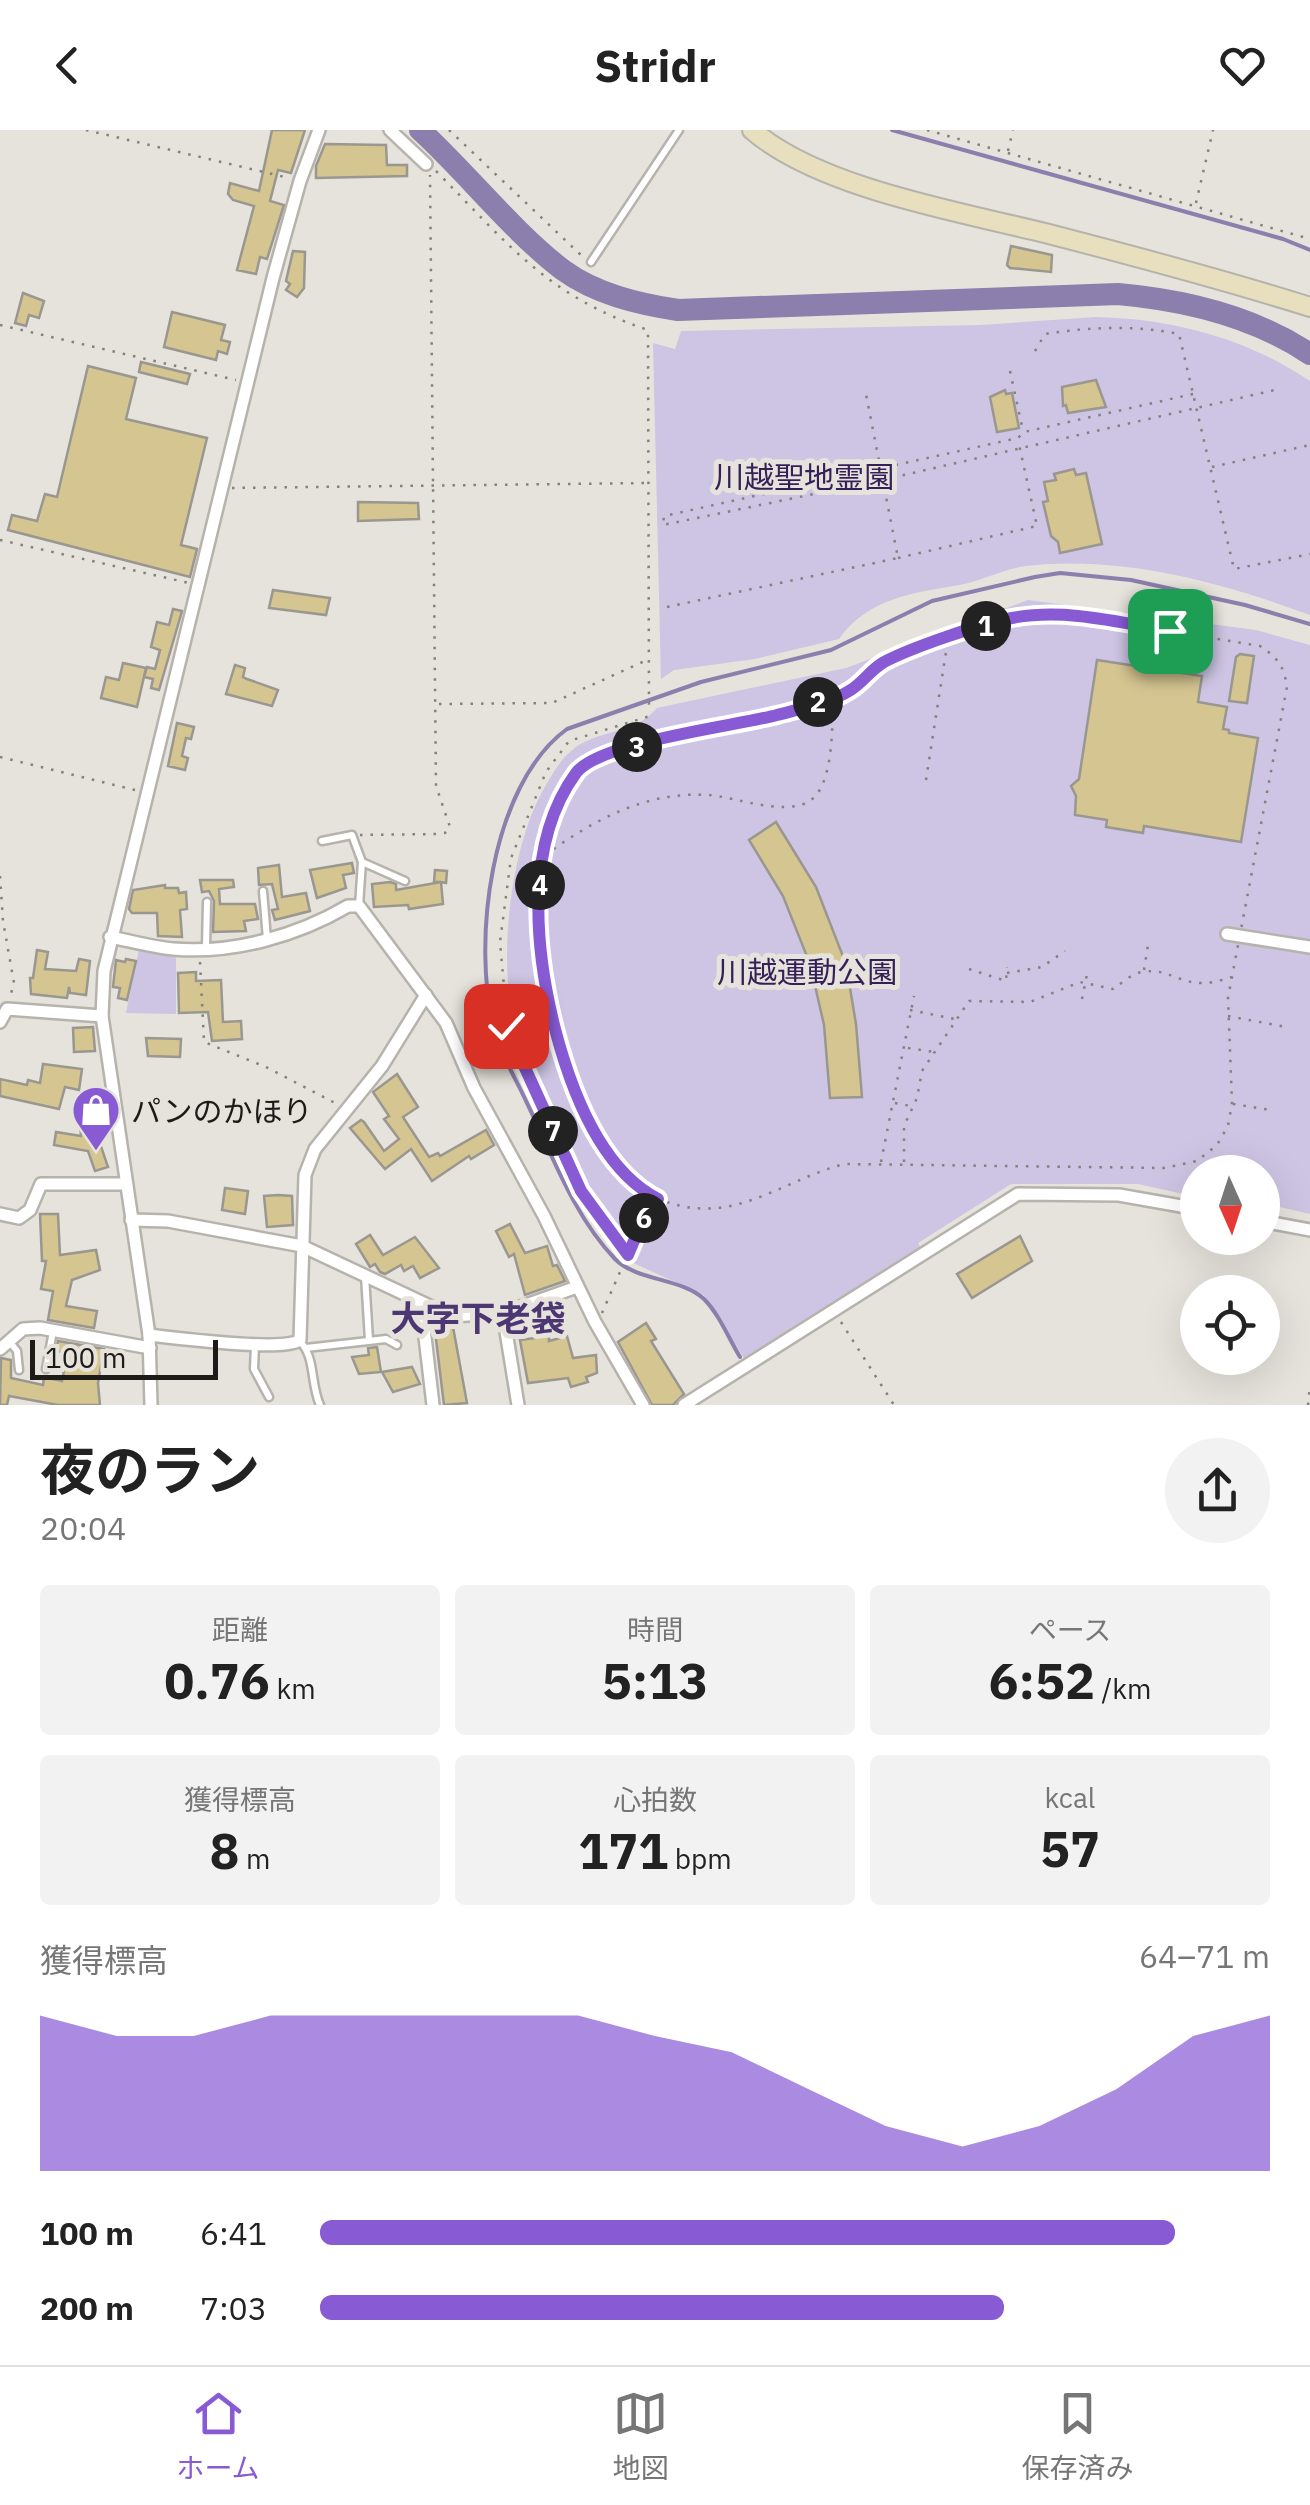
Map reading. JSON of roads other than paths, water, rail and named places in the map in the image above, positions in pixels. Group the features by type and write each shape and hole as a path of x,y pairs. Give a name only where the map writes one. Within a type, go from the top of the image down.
{"street":[{"path":"153,1402 150,1342 102,1016 110,937 247,382 300,181 320,130"},
{"path":"390,130 426,164"},
{"path":"752,130 792,156 860,184 1206,274 1310,306"},
{"path":"110,937 174,949 203,948 290,935 348,906 359,906 446,1023 474,1088 544,1216 595,1322 643,1405"},
{"path":"1226,934 1310,947"},
{"path":"4,1344 23,1330 54,1330 150,1342 302,1345 305,1175 315,1149 382,1066 426,996"},
{"path":"0,1022 7,1008 102,1016"},
{"path":"0,1214 19,1218 30,1210 41,1184 124,1184"},
{"path":"684,1405 1018,1194 1120,1195 1180,1206"},
{"path":"131,1220 168,1221 302,1246 451,1316 503,1313 577,1287"},
{"path":"1280,1224 1310,1230"},
{"path":"421,1303 433,1405"},
{"path":"503,1313 518,1405"}],"lane":[{"path":"591,262 679,130"},
{"path":"322,840 352,835 362,862 359,906"},
{"path":"362,862 404,881"},
{"path":"263,890 267,940"},
{"path":"203,948 207,902"},
{"path":"365,1276 370,1340"},
{"path":"46,1369 54,1330"},
{"path":"320,1405 302,1345 386,1338 396,1345"},
{"path":"4,1344 17,1351 19,1370"},
{"path":"256,1344 254,1369 269,1396"}],"waterway":[{"path":"420,130 526,238 563,270 589,286 633,301 678,310 1118,294 1218,312 1266,329 1310,354"},
{"path":"892,130 1283,239 1310,250"},
{"path":"740,1357 704,1299 683,1287 624,1266 600,1242 564,1183 495,1032 485,956 493,869 520,788 541,755 567,729 701,682 831,650 932,601 1035,577 1060,573 1131,580 1310,624"}],"place":[{"name":"パンのかほり","path":"96,1152"}],"district":[{"name":"大字下老袋","path":"478,1318"}],"park label":[{"name":"川越聖地霊園","path":"804,476"},
{"name":"川越運動公園","path":"807,971"}]}
